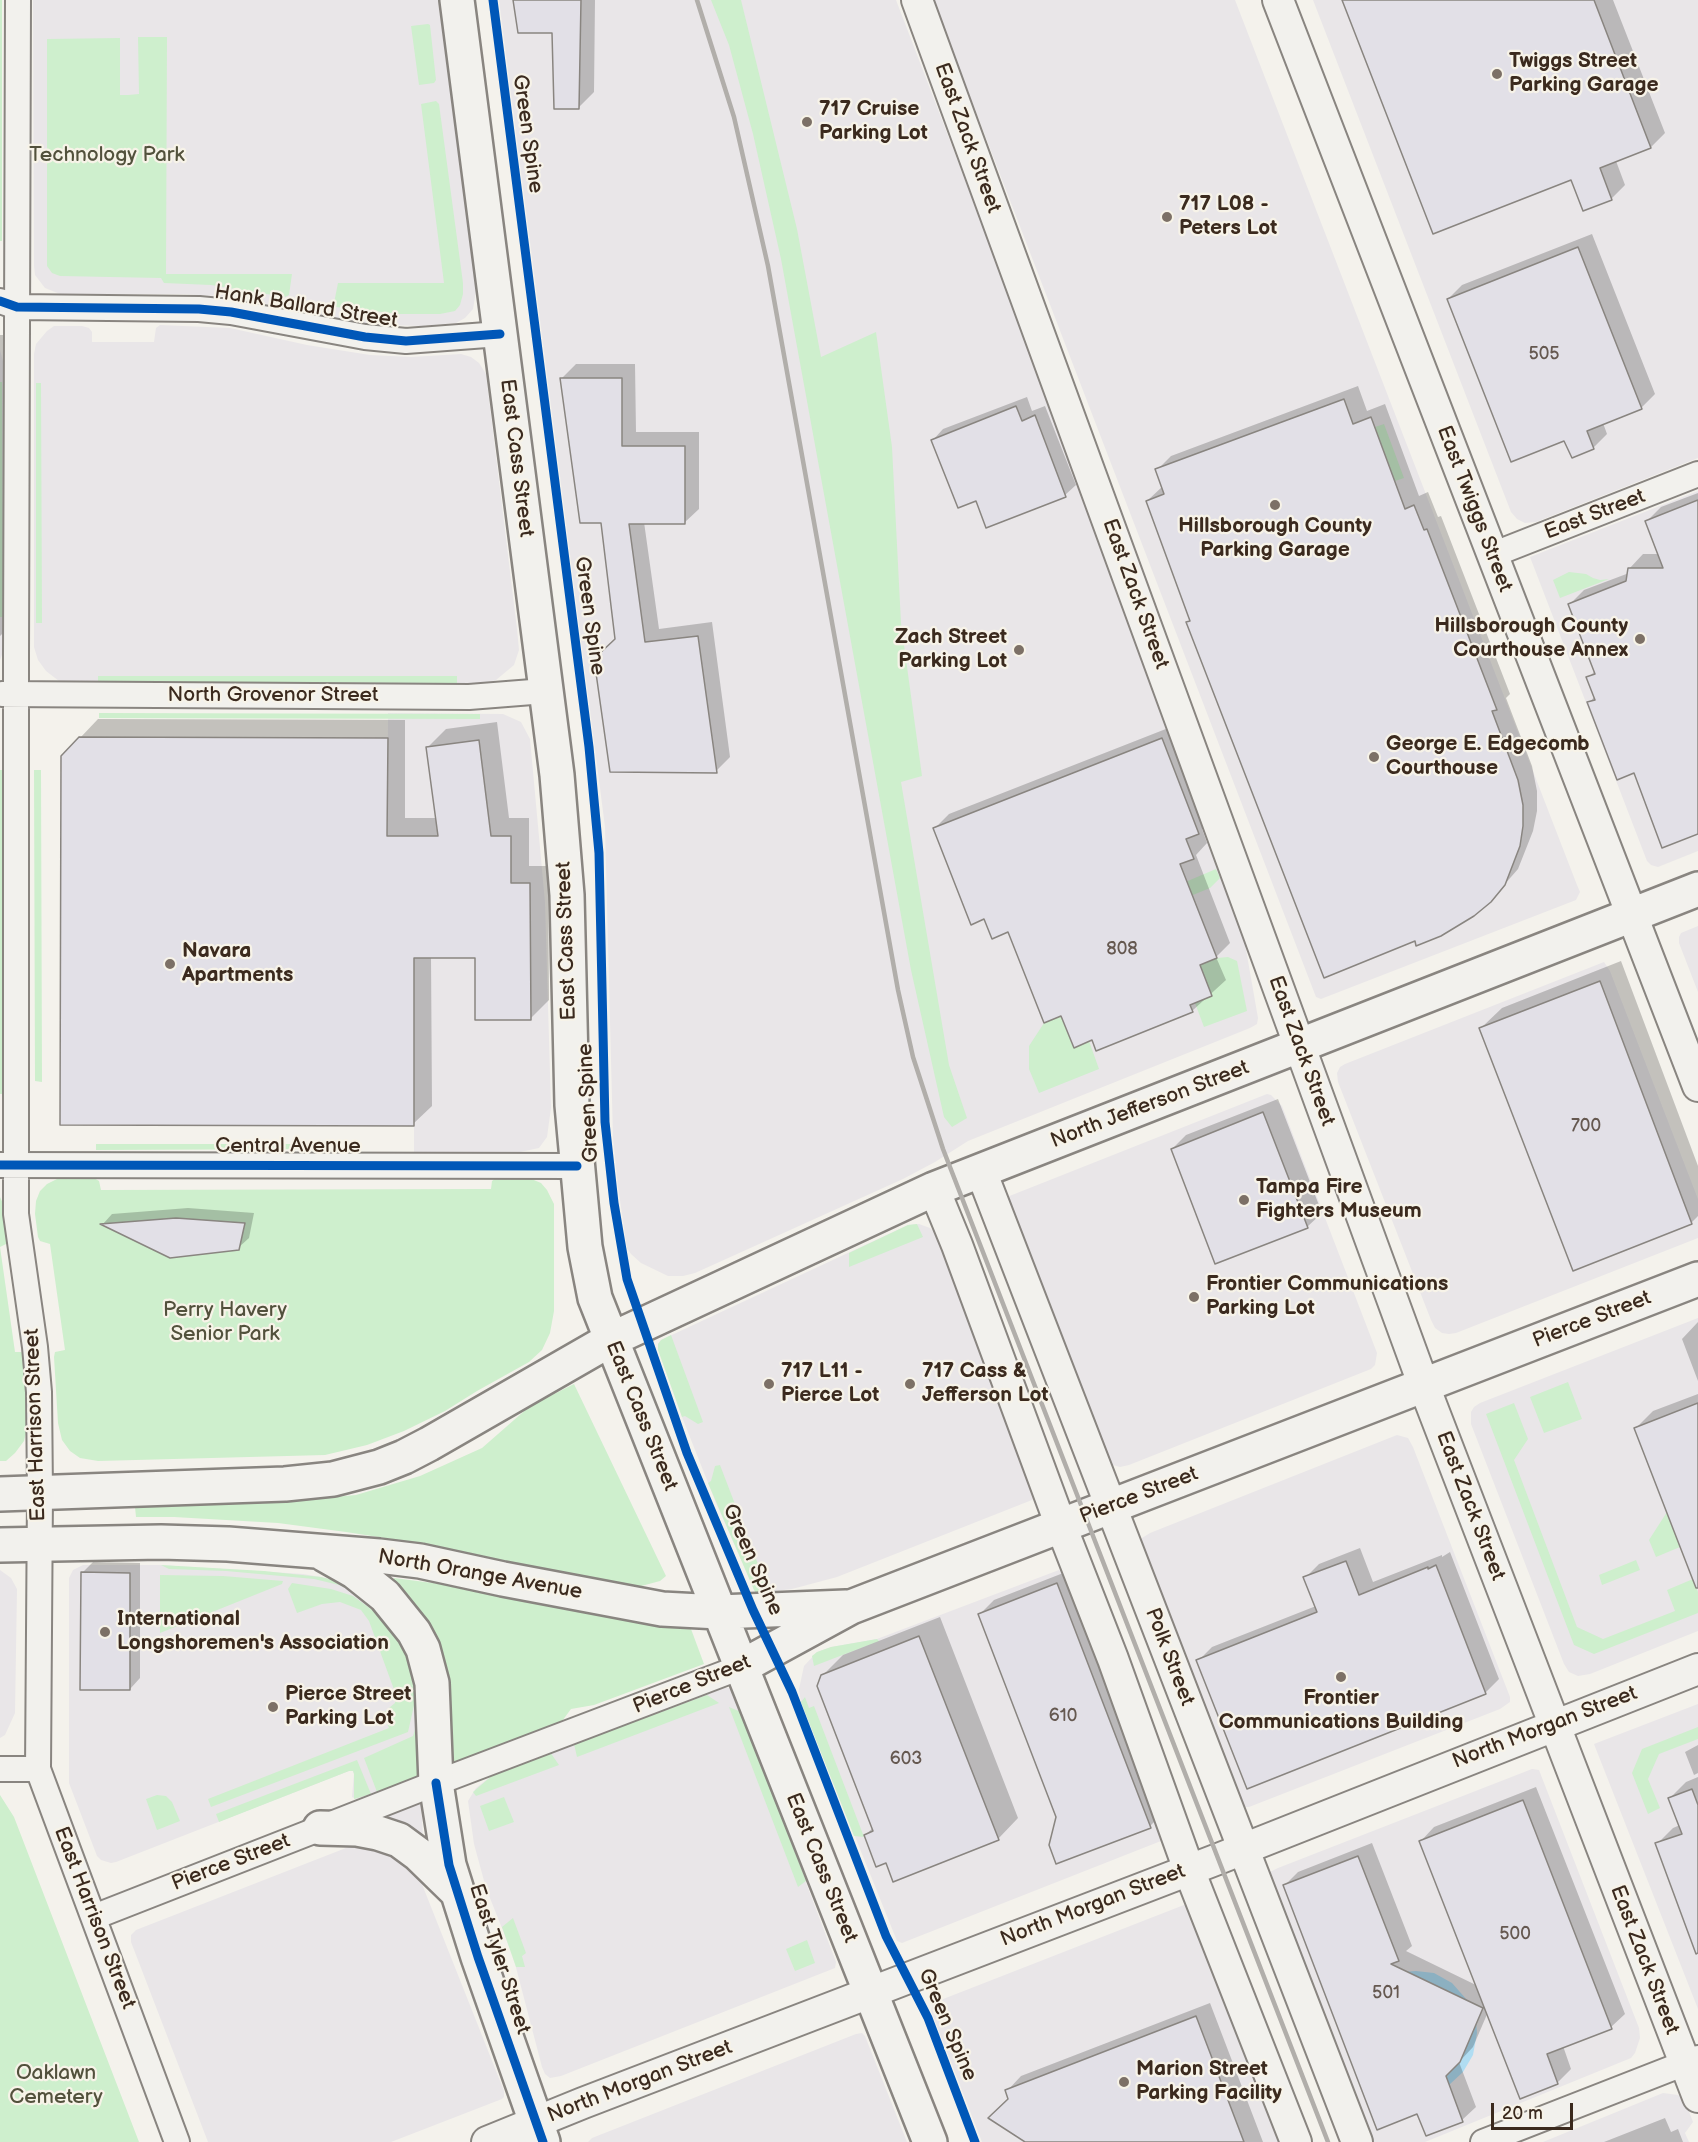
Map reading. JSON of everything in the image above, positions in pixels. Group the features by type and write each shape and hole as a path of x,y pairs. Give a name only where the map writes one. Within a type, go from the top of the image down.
{"main road":[{"name":"East Cass Street","path":"458,1 557,775 567,885 572,1105 585,1246 595,1298 930,2142"},
{"name":"North Jefferson Street","path":"610,1340 934,1189 1698,889"},
{"name":"Pierce Street","path":"741,1667 851,1607 1698,1279"},
{"path":"0,1494 285,1484 333,1479 354,1474 404,1457 610,1340"},
{"name":"North Orange Avenue","path":"0,1545 161,1542 228,1544 420,1561 662,1609 719,1612 851,1607"},
{"name":"East Tyler Street","path":"318,1552 371,1583 395,1607 414,1632 423,1649 432,1683 436,1783 444,1842 458,1893 540,2133"},
{"path":"320,1828 357,1828 399,1840 418,1854 458,1893"}],"street":[{"name":"East Harrison Street","path":"18,0 6,308 8,1165 36,1347 39,1392 38,1769 177,2142"},
{"name":"East Zack Street","path":"917,0 1424,1386 1554,1724 1691,2061 1698,2097"},
{"name":"East Twiggs Street","path":"1278,0 1698,1086"},
{"name":"Hank Ballard Street","path":"6,308 199,309 231,312 354,336 406,341 500,334"},
{"name":"East Street","path":"1492,555 1698,474"},
{"name":"North Grovenor Street","path":"8,694 469,697 545,691"},
{"name":"Central Avenue","path":"8,1165 577,1166"},
{"name":"Polk Street","path":"981,1171 1357,2142"},
{"path":"934,1189 1113,1659 1189,1870 1296,2142"},
{"name":"Pierce Street","path":"93,1917 741,1667"},
{"name":"North Morgan Street","path":"488,2142 540,2133 871,1992 1189,1870 1698,1669"},
{"path":"0,1769 38,1769"},
{"path":"1483,2142 1691,2061"}],"shaded area":[{"path":"33,0 438,0 476,291 473,309 465,318 456,323 421,326 388,325 345,321 233,297 183,294 60,294 45,288 35,275 34,266"},
{"path":"499,0 896,0 1234,881 1258,1018 1257,1024 1250,1028 968,1141 903,1179 695,1273 683,1276 668,1276 641,1263 631,1254 627,1248 618,1187 613,1138 605,827"},
{"path":"933,0 1235,0 1580,892 1576,900 1321,999 1316,997"},
{"path":"1313,0 1698,0 1698,458 1536,522 1525,523 1511,512"},
{"path":"160,325 230,328 307,345 370,355 411,357 461,354 479,363 486,374 517,629 519,650 514,665 496,680 476,685 71,684 59,681 46,671 38,660 34,647 34,354 36,344 54,326 89,328 92,332 92,342 154,342 156,328"},
{"path":"0,350 5,368 6,633 0,660"},
{"name":"Hillsborough County Courthouse Annex","path":"1698,491 1698,851 1658,867 1647,861 1530,557"},
{"path":"388,713 503,714 521,722 530,739 545,902 551,1108 547,1137 539,1148 520,1152 414,1152 414,906 387,906"},
{"path":"1698,926 1698,992 1679,943 1679,937 1681,933"},
{"path":"1604,962 1610,971 1698,1199 1698,1238 1456,1333 1442,1333 1435,1328 1431,1320 1338,1082 1337,1073 1345,1064"},
{"name":"Frontier Communications Parking Lot","path":"1267,1094 1282,1106 1377,1353 1375,1365 1371,1369 1129,1465 1120,1467 1113,1465 1108,1462 1007,1197"},
{"path":"919,1224 930,1228 938,1235 1037,1498 837,1577 792,1589 756,1593 716,1503 682,1417 658,1344 661,1340 908,1225"},
{"path":"1698,1318 1698,1631 1590,1674 1578,1676 1569,1672 1564,1664 1471,1424 1471,1412 1480,1403"},
{"path":"1397,1435 1408,1438 1413,1447 1510,1702 1500,1709 1249,1807 1243,1807 1140,1545 1142,1538"},
{"path":"83,1565 161,1565 303,1574 321,1577 364,1591 420,1660 419,1777 356,1799 352,1797 354,1774 353,1771 349,1771 116,1862 101,1860 97,1856 69,1783 69,1578 73,1570"},
{"path":"0,1570 11,1578 17,1589 15,1713 5,1735 0,1738"},
{"path":"1059,1570 1067,1576 1167,1832 1161,1841 902,1943 897,1941 801,1702 799,1689 804,1666 817,1652 831,1647 877,1639"},
{"path":"724,1688 730,1688 736,1698 836,1962 835,1968 561,2076 550,2078 542,2067 513,1956 486,1888 474,1844 468,1801 476,1788 495,1773"},
{"path":"1698,1704 1698,2009 1594,1744"},
{"path":"1532,1769 1539,1770 1639,2028 1640,2038 1635,2053 1631,2058 1425,2142 1368,2142 1268,1875 1278,1868"},
{"path":"421,1800 423,1838 398,1822 381,1816"},
{"path":"365,1842 414,1864 504,2091 504,2097 391,2142 208,2142 131,1942 131,1935 136,1930"},
{"path":"1189,1903 1288,2142 982,2142 931,2011 933,2003"},
{"path":"862,2033 907,2142 588,2142 592,2138"},
{"path":"1663,2093 1678,2095 1685,2101 1693,2122 1685,2133 1689,2142 1543,2142"}],"green space":[{"path":"0,0 2,0 2,241 0,241"},
{"path":"711,0 741,0 797,229 821,357 876,332 892,447 901,623 922,776 901,782 949,1065 967,1118 952,1127 944,1117 911,970 781,259 753,134 729,45"},
{"path":"430,25 436,80 434,83 419,85 411,26"},
{"name":"Technology Park","path":"138,37 167,37 166,274 292,274 289,295 285,297 211,285 164,283 161,278 60,276 52,273 47,266 47,39 120,38 120,95 128,95 139,94"},
{"path":"436,101 439,104 463,283 460,305 455,311 440,314 399,314 336,307 334,303 338,283 444,283 421,104"},
{"path":"0,382 2,382 3,617 0,617"},
{"path":"36,383 41,383 42,623 36,623"},
{"path":"1384,424 1404,478 1395,481 1375,427"},
{"path":"1569,572 1586,574 1600,580 1609,579 1560,598 1553,580"},
{"path":"98,676 457,676 457,683 98,682"},
{"path":"99,713 480,714 480,719 99,718"},
{"path":"0,770 4,770 5,1094 0,1094"},
{"path":"34,770 41,770 42,1082 35,1081"},
{"path":"1216,869 1220,878 1210,888 1188,897 1183,883"},
{"path":"1228,957 1237,961 1247,1011 1204,1027 1195,1003 1212,996 1200,965 1217,958"},
{"path":"1061,1016 1073,1047 1089,1041 1099,1069 1039,1093 1029,1069 1029,1046 1044,1023"},
{"path":"96,1144 326,1144 326,1149 96,1150"},
{"name":"Perry Havery Senior Park","path":"59,1178 94,1178 99,1181 101,1190 491,1189 492,1181 496,1178 529,1178 541,1183 554,1204 554,1311 550,1333 542,1350 529,1362 445,1411 404,1431 367,1445 325,1455 98,1461 80,1458 70,1451 62,1440 58,1423 54,1357 55,1352 65,1350 50,1244 40,1241 38,1237 35,1214 40,1191 47,1184"},
{"path":"0,1197 5,1208 8,1243 0,1247"},
{"path":"917,1224 923,1237 849,1267 849,1253 908,1225"},
{"path":"0,1247 15,1352 26,1355 29,1420 24,1441 6,1461 0,1461"},
{"path":"671,1335 703,1422 698,1424 685,1416 682,1417 658,1350 661,1340"},
{"path":"1568,1382 1582,1419 1544,1433 1530,1397"},
{"path":"574,1384 666,1576 660,1581 634,1588 423,1544 278,1523 136,1517 135,1507 268,1503 356,1495 420,1476 482,1448 530,1406"},
{"path":"1514,1403 1528,1439 1514,1460 1577,1627 1603,1639 1675,1611 1667,1590 1693,1579 1698,1592 1698,1613 1594,1654 1574,1645 1486,1414"},
{"path":"720,1465 766,1585 763,1594 756,1593 754,1590 708,1483 711,1481 715,1466"},
{"path":"1667,1512 1680,1547 1656,1557 1649,1540"},
{"path":"1636,1560 1640,1570 1602,1585 1599,1575"},
{"path":"161,1565 321,1577 347,1583 380,1603 396,1618 409,1637 420,1660 426,1695 422,1774 377,1792 364,1758 413,1736 421,1697 420,1678 415,1659 405,1639 392,1620 375,1605 339,1585 314,1579 226,1571 169,1569"},
{"path":"160,1575 223,1576 283,1581 282,1584 160,1633"},
{"path":"394,1578 448,1585 642,1624 691,1629 704,1664 594,1705 571,1709 551,1736 451,1766 393,1582"},
{"path":"292,1583 331,1589 353,1596 382,1617 394,1632 412,1667 415,1701 408,1732 211,1807 208,1799 389,1728 383,1713 395,1703 396,1695 369,1621 361,1610 340,1602 322,1604 297,1613 288,1589"},
{"path":"877,1639 879,1641 814,1666 812,1656 817,1652 831,1647"},
{"path":"707,1695 719,1703 577,1757 574,1744"},
{"path":"805,1697 809,1708 814,1706 864,1837 854,1836 801,1702"},
{"path":"729,1707 741,1712 806,1881 798,1887"},
{"path":"1698,1727 1698,1739 1659,1754 1648,1779 1660,1808 1648,1814 1632,1773 1642,1749"},
{"path":"550,1752 559,1765 476,1796 473,1792 495,1773"},
{"path":"357,1760 371,1794 354,1799 354,1774 353,1771 349,1771 219,1822 216,1814"},
{"name":"Oaklawn Cemetery","path":"0,1795 14,1817 139,2142 0,2142"},
{"path":"157,1795 166,1796 172,1802 180,1821 157,1830 146,1799"},
{"path":"504,1797 514,1822 489,1831 480,1806"},
{"path":"513,1918 526,1953 522,1956 525,1967 516,1967 502,1927"},
{"path":"807,1940 815,1963 795,1971 786,1949"}],"water":[{"path":"1403,1972 1434,1973 1452,1983 1467,2000 1476,2021 1477,2033 1473,2055 1463,2072 1449,2085 1446,2077 1460,2062 1468,2044 1464,2013 1445,1989"}],"building":[{"path":"513,0 581,0 579,109 554,109 552,33 518,33"},
{"name":"Twiggs Street Parking Garage","path":"1342,0 1594,0 1651,148 1600,168 1612,200 1583,211 1571,180 1433,234"},
{"path":"1578,247 1642,409 1587,431 1594,449 1572,458 1564,441 1511,462 1447,299"},
{"path":"560,378 622,378 622,446 685,446 685,524 629,524 645,642 698,636 717,773 610,772 595,666 598,655 615,639 601,523 580,523"},
{"name":"George E. Edgecomb Courthouse","path":"1344,399 1353,424 1371,417 1405,509 1414,505 1424,530 1427,529 1497,710 1492,711 1518,780 1523,805 1523,826 1520,846 1505,885 1491,902 1474,916 1441,936 1416,946 1415,941 1324,978 1186,622 1190,621 1146,501 1164,494 1155,469"},
{"path":"1016,406 1022,421 1035,415 1066,497 986,528 976,501 958,508 931,440"},
{"name":"Hillsborough County Courthouse Annex","path":"1698,500 1698,834 1662,848 1634,773 1617,780 1587,702 1595,700 1586,677 1595,674 1568,604 1626,581 1628,568 1663,568 1645,521"},
{"name":"Navara Apartments","path":"79,737 388,738 387,836 438,836 426,747 479,740 491,836 511,836 511,883 530,883 531,1020 475,1020 475,958 414,958 414,1126 60,1125 61,756"},
{"path":"1162,738 1199,834 1186,839 1194,859 1180,864 1217,958 1200,965 1212,996 1190,1005 1193,1012 1096,1051 1092,1040 1074,1048 1061,1016 1044,1023 1008,932 992,939 984,919 971,925 933,828"},
{"path":"1600,981 1692,1224 1573,1271 1479,1028"},
{"name":"Tampa Fire Fighters Museum","path":"1263,1112 1308,1228 1215,1264 1171,1149"},
{"path":"176,1218 245,1223 239,1250 170,1258 100,1224"},
{"path":"1698,1403 1698,1588 1696,1588 1634,1428"},
{"name":"Frontier Communications Building","path":"1346,1561 1359,1595 1436,1565 1486,1694 1247,1789 1196,1660 1317,1612 1303,1577"},
{"name":"International Longshoremen's Association","path":"81,1572 130,1573 130,1690 80,1690"},
{"path":"1057,1583 1151,1828 1056,1864 1049,1845 1056,1817 978,1614"},
{"path":"919,1636 999,1840 893,1882 886,1863 876,1867 864,1835 873,1831 817,1686 821,1675"},
{"path":"1692,1789 1698,1805 1698,1953 1696,1954 1655,1843 1682,1834 1668,1798"},
{"path":"1523,1800 1612,2029 1547,2054 1558,2084 1520,2099 1419,1841"},
{"path":"1358,1856 1399,1961 1391,1964 1483,2008 1460,2062 1446,2076 1463,2122 1426,2136 1417,2114 1377,2130 1283,1885"},
{"name":"Marion Street Parking Facility","path":"1196,2016 1244,2142 1025,2142 988,2118 1008,2099 1005,2090"}],"railway":[{"path":"697,0 734,117 768,266 898,990 913,1057 943,1149 1328,2142"}],"cycle path":[{"name":"Green Spine","path":"493,0 589,747 599,853 605,1122 614,1203 627,1279 687,1453 753,1610 792,1692 886,1936 928,2018 975,2142"},
{"path":"0,301 17,307 199,309 231,312 365,337 406,341 500,334"},
{"name":"Green Spine","path":"0,1165 577,1166"},
{"path":"436,1783 449,1865 478,1957 543,2142"}],"place":[{"name":"Twiggs Street Parking Garage","path":"1497,74"},
{"name":"717 Cruise Parking Lot","path":"807,122"},
{"name":"717 L08 - Peters Lot","path":"1167,217"},
{"name":"Hillsborough County Parking Garage","path":"1275,505"},
{"name":"Hillsborough County Courthouse Annex","path":"1640,639"},
{"name":"Zach Street Parking Lot","path":"1019,650"},
{"name":"George E. Edgecomb Courthouse","path":"1374,757"},
{"name":"Navara Apartments","path":"170,964"},
{"name":"Tampa Fire Fighters Museum","path":"1244,1200"},
{"name":"Frontier Communications Parking Lot","path":"1194,1297"},
{"name":"717 L11 - Pierce Lot","path":"769,1384"},
{"name":"717 Cass & Jefferson Lot","path":"910,1384"},
{"name":"International Longshoremen's Association","path":"105,1632"},
{"name":"Frontier Communications Building","path":"1341,1677"},
{"name":"Pierce Street Parking Lot","path":"273,1707"},
{"name":"Marion Street Parking Facility","path":"1124,2082"}]}
